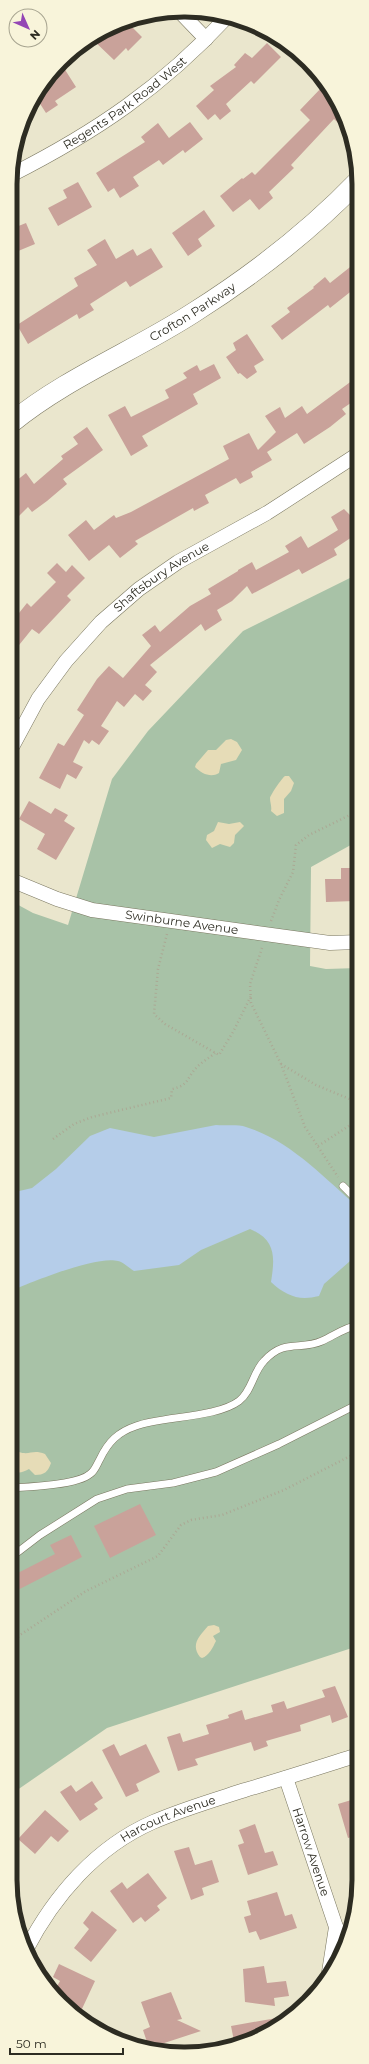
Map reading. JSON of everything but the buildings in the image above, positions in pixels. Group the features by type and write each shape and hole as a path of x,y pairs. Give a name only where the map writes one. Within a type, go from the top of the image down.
{"street":[{"path":"185,17 206,39"},
{"name":"Regents Park Road West","path":"17,171 64,148 110,119 157,84 223,22"},
{"name":"Crofton Parkway","path":"17,419 75,379 125,353 193,314 252,273 302,234 352,187"},
{"name":"Shaftsbury Avenue","path":"17,739 38,699 66,661 106,617 140,589 178,562 267,513 352,458"},
{"name":"Swinburne Avenue","path":"17,882 57,899 92,910 330,943 352,942"},
{"name":"Harcourt Avenue","path":"30,1943 39,1926 60,1896 93,1862 122,1839 152,1822 185,1809 352,1757"},
{"name":"Harrow Avenue","path":"286,1778 336,1927 341,1937"},
{"name":"Harrow Avenue","path":"331,1962 336,1927"}],"lane":[{"path":"343,1186 352,1195"},
{"path":"17,1488 43,1486 82,1479 91,1474 107,1445 124,1431 138,1425 222,1408 238,1402 246,1394 258,1368 276,1350 288,1345 314,1344 323,1341 335,1333 352,1327"},
{"path":"17,1553 40,1535 97,1499 127,1489 173,1484 216,1472 322,1424 352,1407"}],"path":[{"path":"331,1166 305,1127 281,1064 251,1003 250,984 258,965 266,935 279,900 293,872 296,846 309,835 352,815"},
{"path":"172,922 158,969 154,1014 165,1024 219,1055 234,1032 251,996"},
{"path":"53,1139 74,1124 92,1117 171,1098 172,1089 181,1087 188,1081 196,1067 215,1053"},
{"path":"281,1064 316,1085 352,1100"},
{"path":"318,1146 352,1124"},
{"path":"17,1638 86,1591 158,1556 181,1525 191,1520 222,1515 284,1490 352,1455"}],"green space":[{"path":"352,577 352,844 311,867 310,966 326,969 352,968 352,1648 107,1728 17,1790 17,904 33,913 68,925 112,779 148,731 243,631"}],"sand":[{"path":"231,739 237,742 242,750 236,760 221,764 219,773 213,775 201,772 195,767 208,750 216,750 226,740"},
{"path":"285,776 289,776 294,783 291,791 284,799 284,813 277,816 271,811 270,798"},
{"path":"218,822 229,824 240,822 244,826 235,835 234,843 230,847 220,844 212,848 206,840 207,835 214,831"},
{"path":"17,1451 21,1453 40,1452 45,1454 51,1463 47,1471 43,1474 35,1475 29,1469 17,1472"},
{"path":"214,1625 219,1627 220,1632 213,1636 216,1641 215,1643 209,1653 202,1658 197,1652 197,1640 208,1626"}],"water":[{"path":"216,1125 235,1125 243,1126 262,1133 278,1141 306,1161 352,1202 352,1259 324,1284 319,1296 305,1298 293,1296 282,1291 271,1282 273,1265 272,1250 265,1238 259,1233 250,1229 201,1250 179,1265 134,1271 118,1261 108,1260 64,1270 17,1289 17,1192 32,1188 56,1169 90,1136 110,1128 154,1137"}]}
